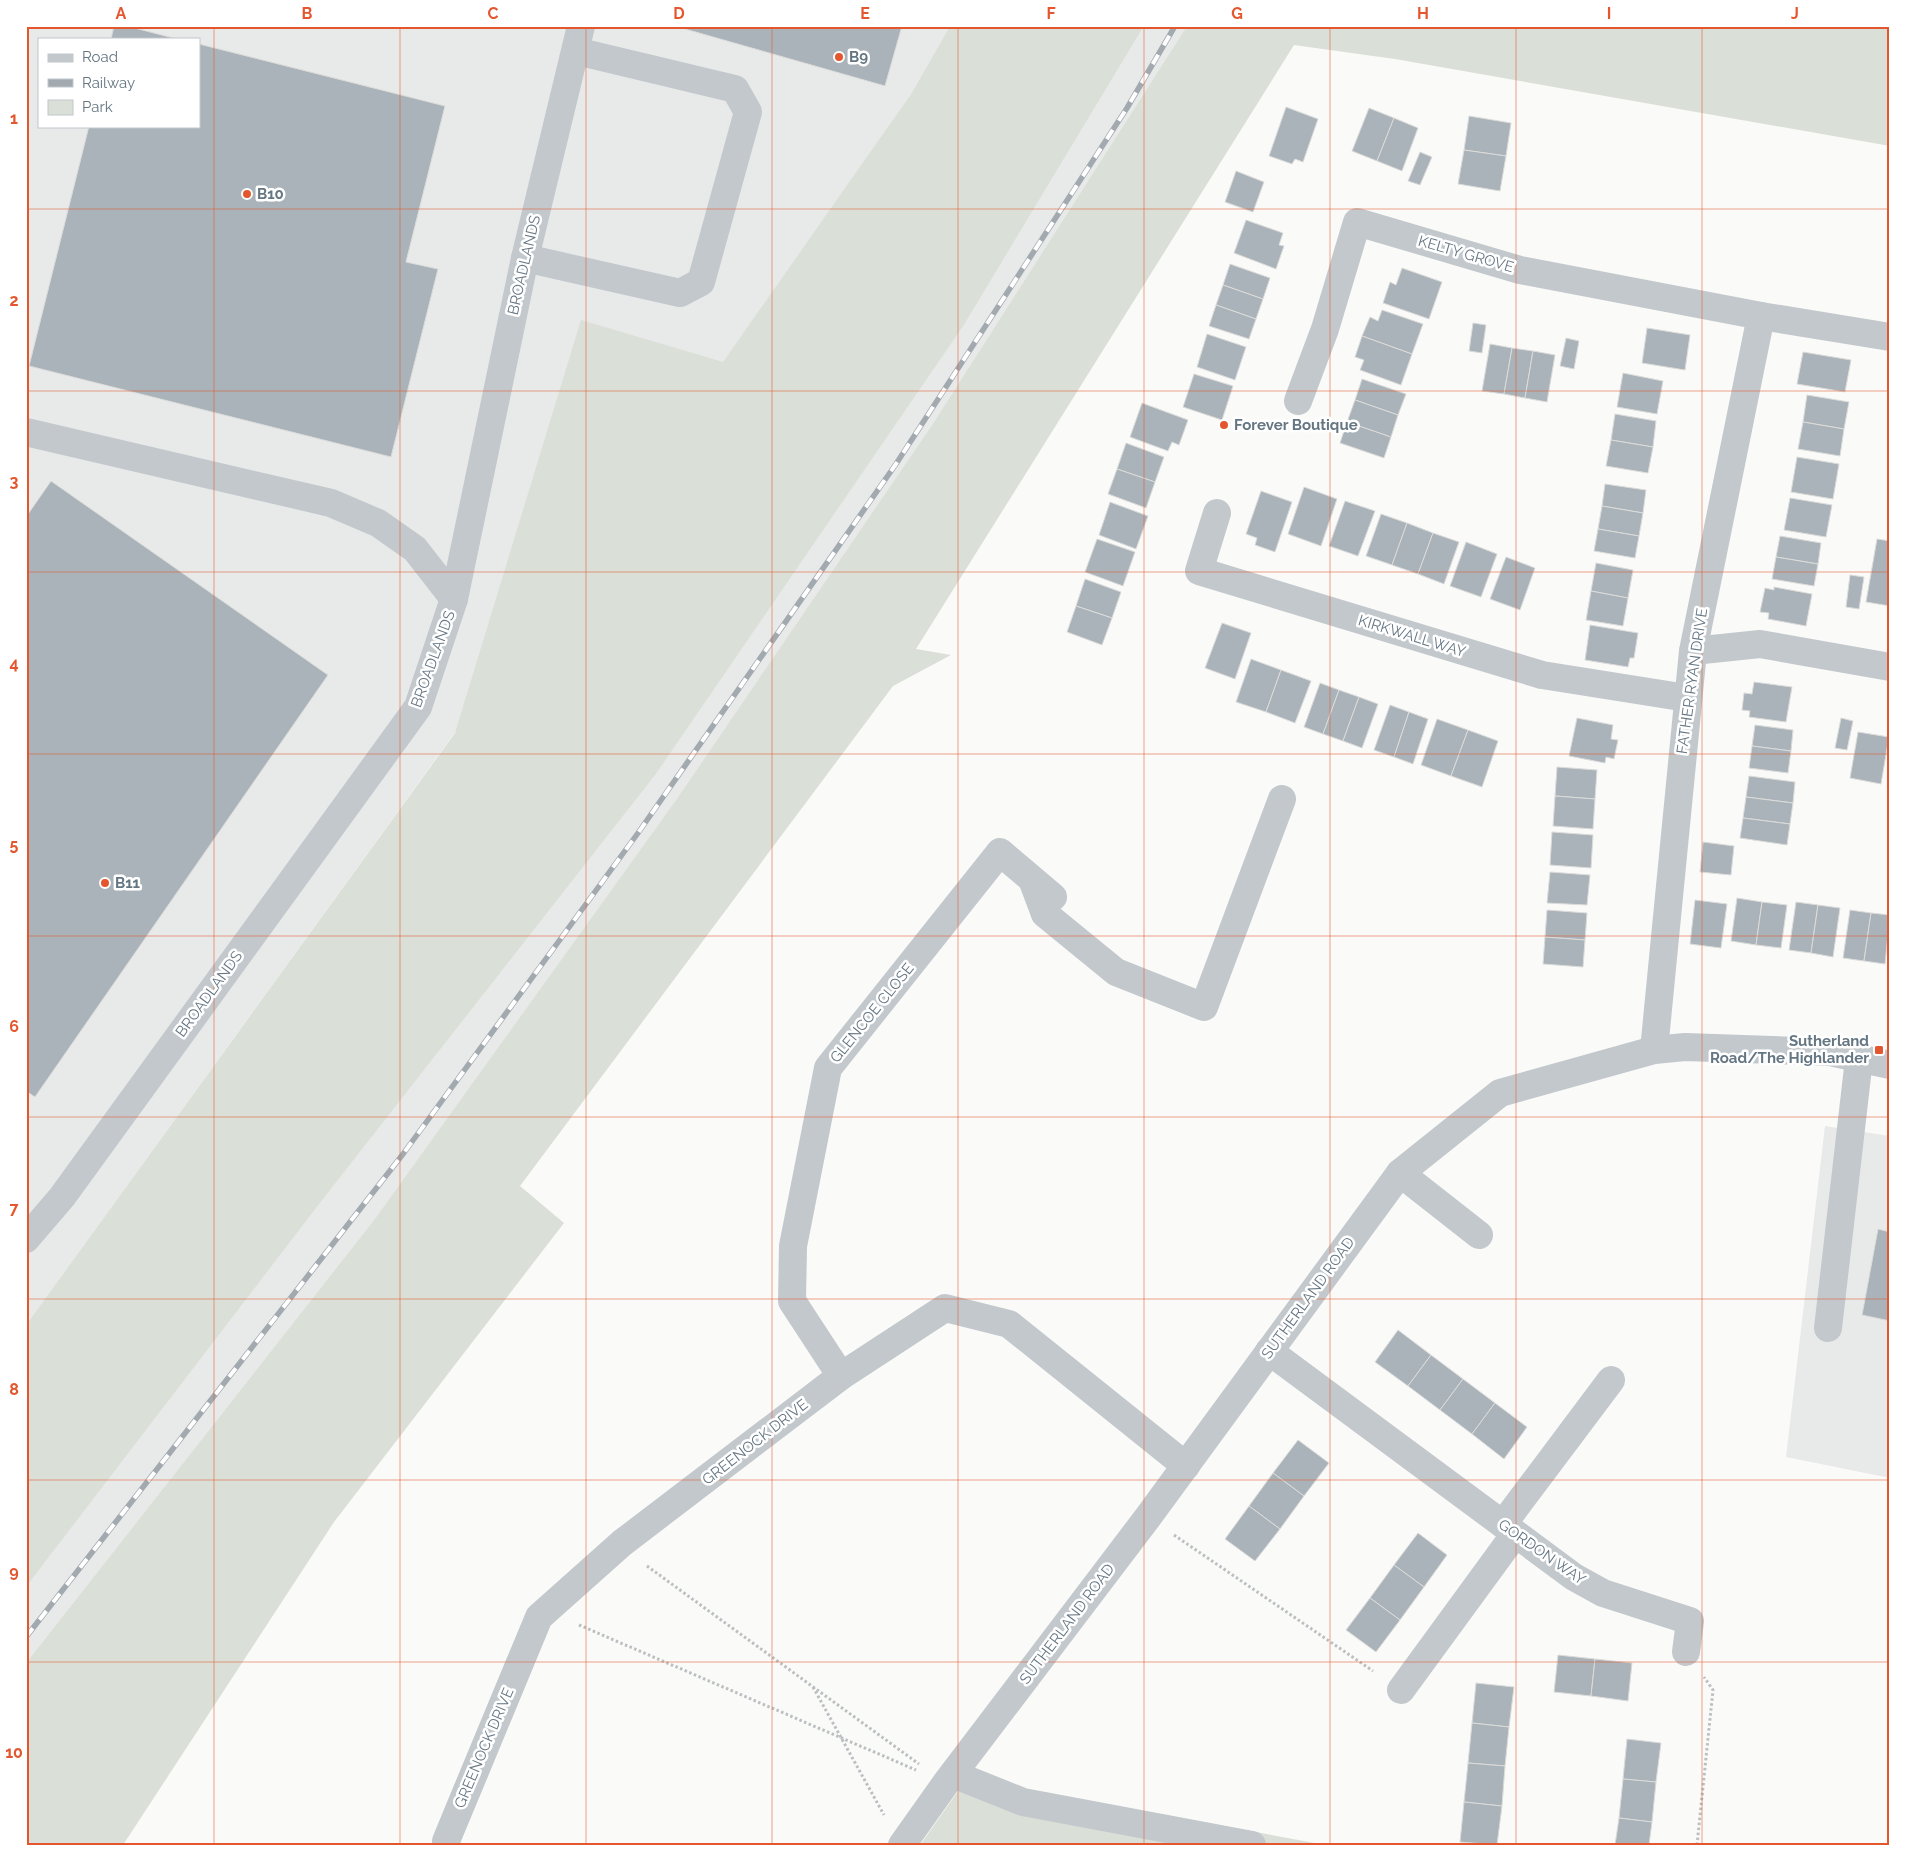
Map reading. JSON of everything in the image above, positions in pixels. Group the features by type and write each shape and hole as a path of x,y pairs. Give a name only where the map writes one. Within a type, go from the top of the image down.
{"street":[{"name":"BROADLANDS","path":"26,1239 62,1197 418,707 454,599 525,258 578,38"},
{"path":"525,258 680,293 701,282 748,112 735,89 578,38"},
{"name":"KELTY GROVE","path":"1298,401 1325,329 1357,222 1520,270 1761,316"},
{"path":"1761,316 1890,338"},
{"name":"FATHER RYAN DRIVE","path":"1654,1050 1693,651 1761,316"},
{"path":"26,432 331,502 378,523 414,549 454,599"},
{"name":"KIRKWALL WAY","path":"1217,513 1199,571 1542,675 1687,698"},
{"path":"1693,651 1760,644 1890,667"},
{"path":"1033,880 1045,914 1116,972 1204,1007 1282,800"},
{"name":"GLENCOE CLOSE","path":"841,1376 792,1301 793,1246 828,1068 1000,852 1053,897"},
{"name":"SUTHERLAND ROAD","path":"902,1845 949,1778 1186,1466 1400,1173 1500,1093 1654,1050 1685,1047 1830,1052 1890,1066"},
{"path":"1828,1328 1859,1059"},
{"path":"1400,1173 1479,1235"},
{"name":"GREENOCK DRIVE","path":"447,1845 446,1841 539,1617 619,1546 841,1376 945,1308 1009,1324 1186,1466"},
{"name":"GORDON WAY","path":"1270,1351 1574,1577 1603,1593 1690,1621 1686,1652"},
{"path":"1401,1690 1612,1380"},
{"path":"949,1778 1023,1802 1252,1845"}],"path":[{"path":"1148,1517 1401,1690"},
{"path":"619,1546 811,1685 949,1778"},
{"path":"546,1611 839,1736 949,1778"},
{"path":"1686,1652 1713,1690 1697,1845"},
{"path":"811,1685 887,1820"}],"shaded area":[{"path":"26,26 950,26 911,94 786,275 26,1325"},
{"path":"1144,26 1187,26 932,425 676,800 374,1220 26,1663 26,1587 320,1203 656,774 964,325"},
{"path":"1825,1126 1890,1136 1890,1478 1786,1457"}],"green space":[{"path":"950,26 1144,26 964,325 656,774 320,1203 26,1587 26,1325 455,733 581,320 723,362 911,94"},
{"path":"1187,26 1890,26 1890,146 1395,59 1294,45 916,649 951,655 893,686 520,1186 564,1223 334,1522 123,1845 26,1845 26,1663 374,1220 676,800 932,425"},
{"path":"973,1770 1021,1788 1325,1845 920,1845"}],"building":[{"path":"114,26 127,26 173,38 111,38"},
{"name":"B9","path":"685,26 902,26 885,86 685,29"},
{"name":"B10","path":"200,44 445,106 406,262 438,269 391,457 29,366 88,128 200,128"},
{"path":"1286,107 1318,119 1303,162 1295,159 1292,164 1269,156"},
{"path":"1369,108 1394,118 1377,161 1352,151"},
{"path":"1469,116 1511,123 1506,156 1464,150"},
{"path":"1394,118 1418,128 1402,171 1377,161"},
{"path":"1464,150 1506,156 1500,191 1458,184"},
{"path":"1420,152 1432,157 1420,185 1408,181"},
{"path":"1236,171 1264,182 1253,212 1225,202"},
{"path":"1246,220 1283,233 1279,245 1284,246 1276,269 1234,253"},
{"path":"1230,264 1270,278 1263,299 1223,285"},
{"path":"1402,268 1442,282 1429,319 1383,303 1390,282 1396,285"},
{"path":"1223,285 1263,299 1256,319 1216,305"},
{"path":"1216,305 1256,319 1249,339 1209,326"},
{"path":"1382,310 1423,324 1412,354 1362,336 1370,317 1378,321"},
{"path":"1473,323 1486,325 1482,353 1469,351"},
{"path":"1647,328 1690,335 1685,370 1642,363"},
{"path":"1207,334 1246,347 1235,380 1197,367"},
{"path":"1362,336 1412,354 1401,385 1360,370 1364,360 1355,357"},
{"path":"1566,338 1579,341 1574,369 1560,366"},
{"path":"1490,344 1512,348 1504,394 1482,391"},
{"path":"1512,348 1533,351 1525,398 1504,394"},
{"path":"1533,351 1555,355 1547,402 1525,398"},
{"path":"1803,352 1851,360 1845,392 1797,384"},
{"path":"1623,373 1663,381 1657,414 1617,407"},
{"path":"1194,374 1233,386 1222,420 1183,407"},
{"path":"1362,379 1406,394 1398,415 1355,400"},
{"path":"1807,395 1849,402 1844,429 1803,422"},
{"path":"1355,400 1398,415 1391,437 1347,422"},
{"path":"1142,403 1188,420 1179,445 1172,442 1168,451 1130,437"},
{"path":"1615,414 1656,421 1653,447 1611,440"},
{"path":"1347,422 1391,437 1384,458 1340,443"},
{"path":"1803,422 1844,429 1840,456 1798,449"},
{"path":"1611,440 1653,447 1648,473 1606,466"},
{"path":"1126,443 1164,457 1155,482 1117,469"},
{"path":"1797,457 1839,464 1833,499 1791,492"},
{"path":"1117,469 1155,482 1146,508 1108,494"},
{"name":"B11","path":"51,481 328,675 35,1097 26,1091 26,517"},
{"path":"1605,484 1646,490 1643,513 1602,506"},
{"path":"1304,487 1337,499 1321,546 1288,534"},
{"path":"1261,491 1292,502 1275,552 1255,545 1257,538 1246,534"},
{"path":"1790,498 1832,505 1826,537 1784,530"},
{"path":"1345,501 1375,511 1358,556 1329,546"},
{"path":"1110,502 1148,516 1136,549 1099,535"},
{"path":"1602,506 1643,513 1639,536 1598,529"},
{"path":"1381,514 1407,523 1392,565 1366,556"},
{"path":"1407,523 1433,533 1418,574 1392,565"},
{"path":"1598,529 1639,536 1635,558 1594,551"},
{"path":"1433,533 1459,542 1444,584 1418,574"},
{"path":"1780,536 1821,543 1818,564 1776,557"},
{"path":"1097,539 1135,552 1123,586 1085,572"},
{"path":"1877,539 1890,541 1890,606 1866,602"},
{"path":"1466,542 1497,554 1481,597 1450,586"},
{"path":"1506,557 1535,568 1520,610 1490,599"},
{"path":"1776,557 1818,564 1814,586 1772,579"},
{"path":"1596,563 1633,570 1628,598 1591,591"},
{"path":"1850,575 1864,577 1859,609 1846,607"},
{"path":"1085,579 1121,592 1112,618 1076,606"},
{"path":"1774,587 1812,594 1806,626 1768,619 1769,613 1760,612 1765,588 1774,590"},
{"path":"1591,591 1628,598 1623,626 1586,620"},
{"path":"1076,606 1112,618 1102,645 1067,632"},
{"path":"1222,623 1251,633 1235,679 1205,668"},
{"path":"1590,625 1638,633 1634,658 1630,658 1628,667 1585,660"},
{"path":"1251,659 1281,670 1266,712 1236,702"},
{"path":"1281,670 1311,681 1295,723 1266,712"},
{"path":"1754,682 1792,687 1786,722 1749,717 1750,711 1742,710 1744,693 1752,694"},
{"path":"1320,683 1339,690 1323,734 1304,727"},
{"path":"1339,690 1359,697 1343,741 1323,734"},
{"path":"1359,697 1378,704 1362,748 1343,741"},
{"path":"1390,705 1409,712 1394,757 1374,750"},
{"path":"1409,712 1428,719 1413,764 1394,757"},
{"path":"1577,718 1613,725 1611,739 1618,740 1614,759 1606,757 1605,763 1569,756"},
{"path":"1841,718 1853,721 1847,750 1835,748"},
{"path":"1437,719 1468,730 1451,776 1421,765"},
{"path":"1755,725 1793,730 1791,751 1752,746"},
{"path":"1468,730 1498,741 1482,787 1451,776"},
{"path":"1858,732 1889,737 1881,784 1850,778"},
{"path":"1752,746 1791,751 1788,773 1749,768"},
{"path":"1557,767 1597,770 1595,799 1555,796"},
{"path":"1749,776 1795,782 1793,803 1746,797"},
{"path":"1555,796 1595,799 1593,829 1553,826"},
{"path":"1746,797 1793,803 1790,824 1743,818"},
{"path":"1743,818 1790,824 1787,845 1740,838"},
{"path":"1552,832 1593,835 1591,868 1550,865"},
{"path":"1703,842 1734,846 1731,875 1700,872"},
{"path":"1550,872 1590,875 1587,905 1547,903"},
{"path":"1737,898 1762,902 1756,945 1731,941"},
{"path":"1695,900 1727,904 1721,948 1690,944"},
{"path":"1762,902 1787,905 1781,948 1756,945"},
{"path":"1796,902 1818,905 1811,953 1789,950"},
{"path":"1818,905 1840,908 1833,957 1811,953"},
{"path":"1547,910 1587,913 1585,940 1545,937"},
{"path":"1850,910 1871,913 1864,961 1843,958"},
{"path":"1871,913 1890,915 1885,964 1864,961"},
{"path":"1545,937 1585,940 1583,967 1543,964"},
{"path":"1878,1229 1890,1232 1890,1321 1862,1315"},
{"path":"1398,1330 1431,1355 1408,1386 1375,1362"},
{"path":"1431,1355 1463,1379 1440,1410 1408,1386"},
{"path":"1463,1379 1495,1403 1472,1434 1440,1410"},
{"path":"1495,1403 1527,1427 1504,1459 1472,1434"},
{"path":"1298,1440 1329,1463 1304,1496 1273,1473"},
{"path":"1273,1473 1304,1496 1280,1529 1249,1506"},
{"path":"1249,1506 1280,1529 1255,1561 1225,1539"},
{"path":"1418,1533 1447,1555 1424,1587 1394,1565"},
{"path":"1394,1565 1424,1587 1400,1620 1370,1598"},
{"path":"1370,1598 1400,1620 1376,1652 1346,1630"},
{"path":"1558,1655 1595,1659 1591,1696 1554,1692"},
{"path":"1595,1659 1632,1663 1628,1701 1591,1696"},
{"path":"1476,1683 1514,1687 1509,1727 1472,1723"},
{"path":"1472,1723 1509,1727 1505,1766 1468,1763"},
{"path":"1627,1739 1661,1743 1656,1782 1623,1779"},
{"path":"1468,1763 1505,1766 1502,1806 1464,1802"},
{"path":"1623,1779 1656,1782 1652,1822 1619,1818"},
{"path":"1464,1802 1502,1806 1497,1845 1460,1842"},
{"path":"1619,1818 1652,1822 1649,1845 1615,1845"}],"railway":[{"path":"26,1637 403,1154 638,833 896,464 1127,108 1175,26"}],"place":[{"name":"B9","path":"839,57"},
{"name":"B10","path":"247,194"},
{"name":"Forever Boutique","path":"1224,425"},
{"name":"B11","path":"105,883"},
{"name":"Sutherland Road/The Highlander","path":"1879,1050"}]}
